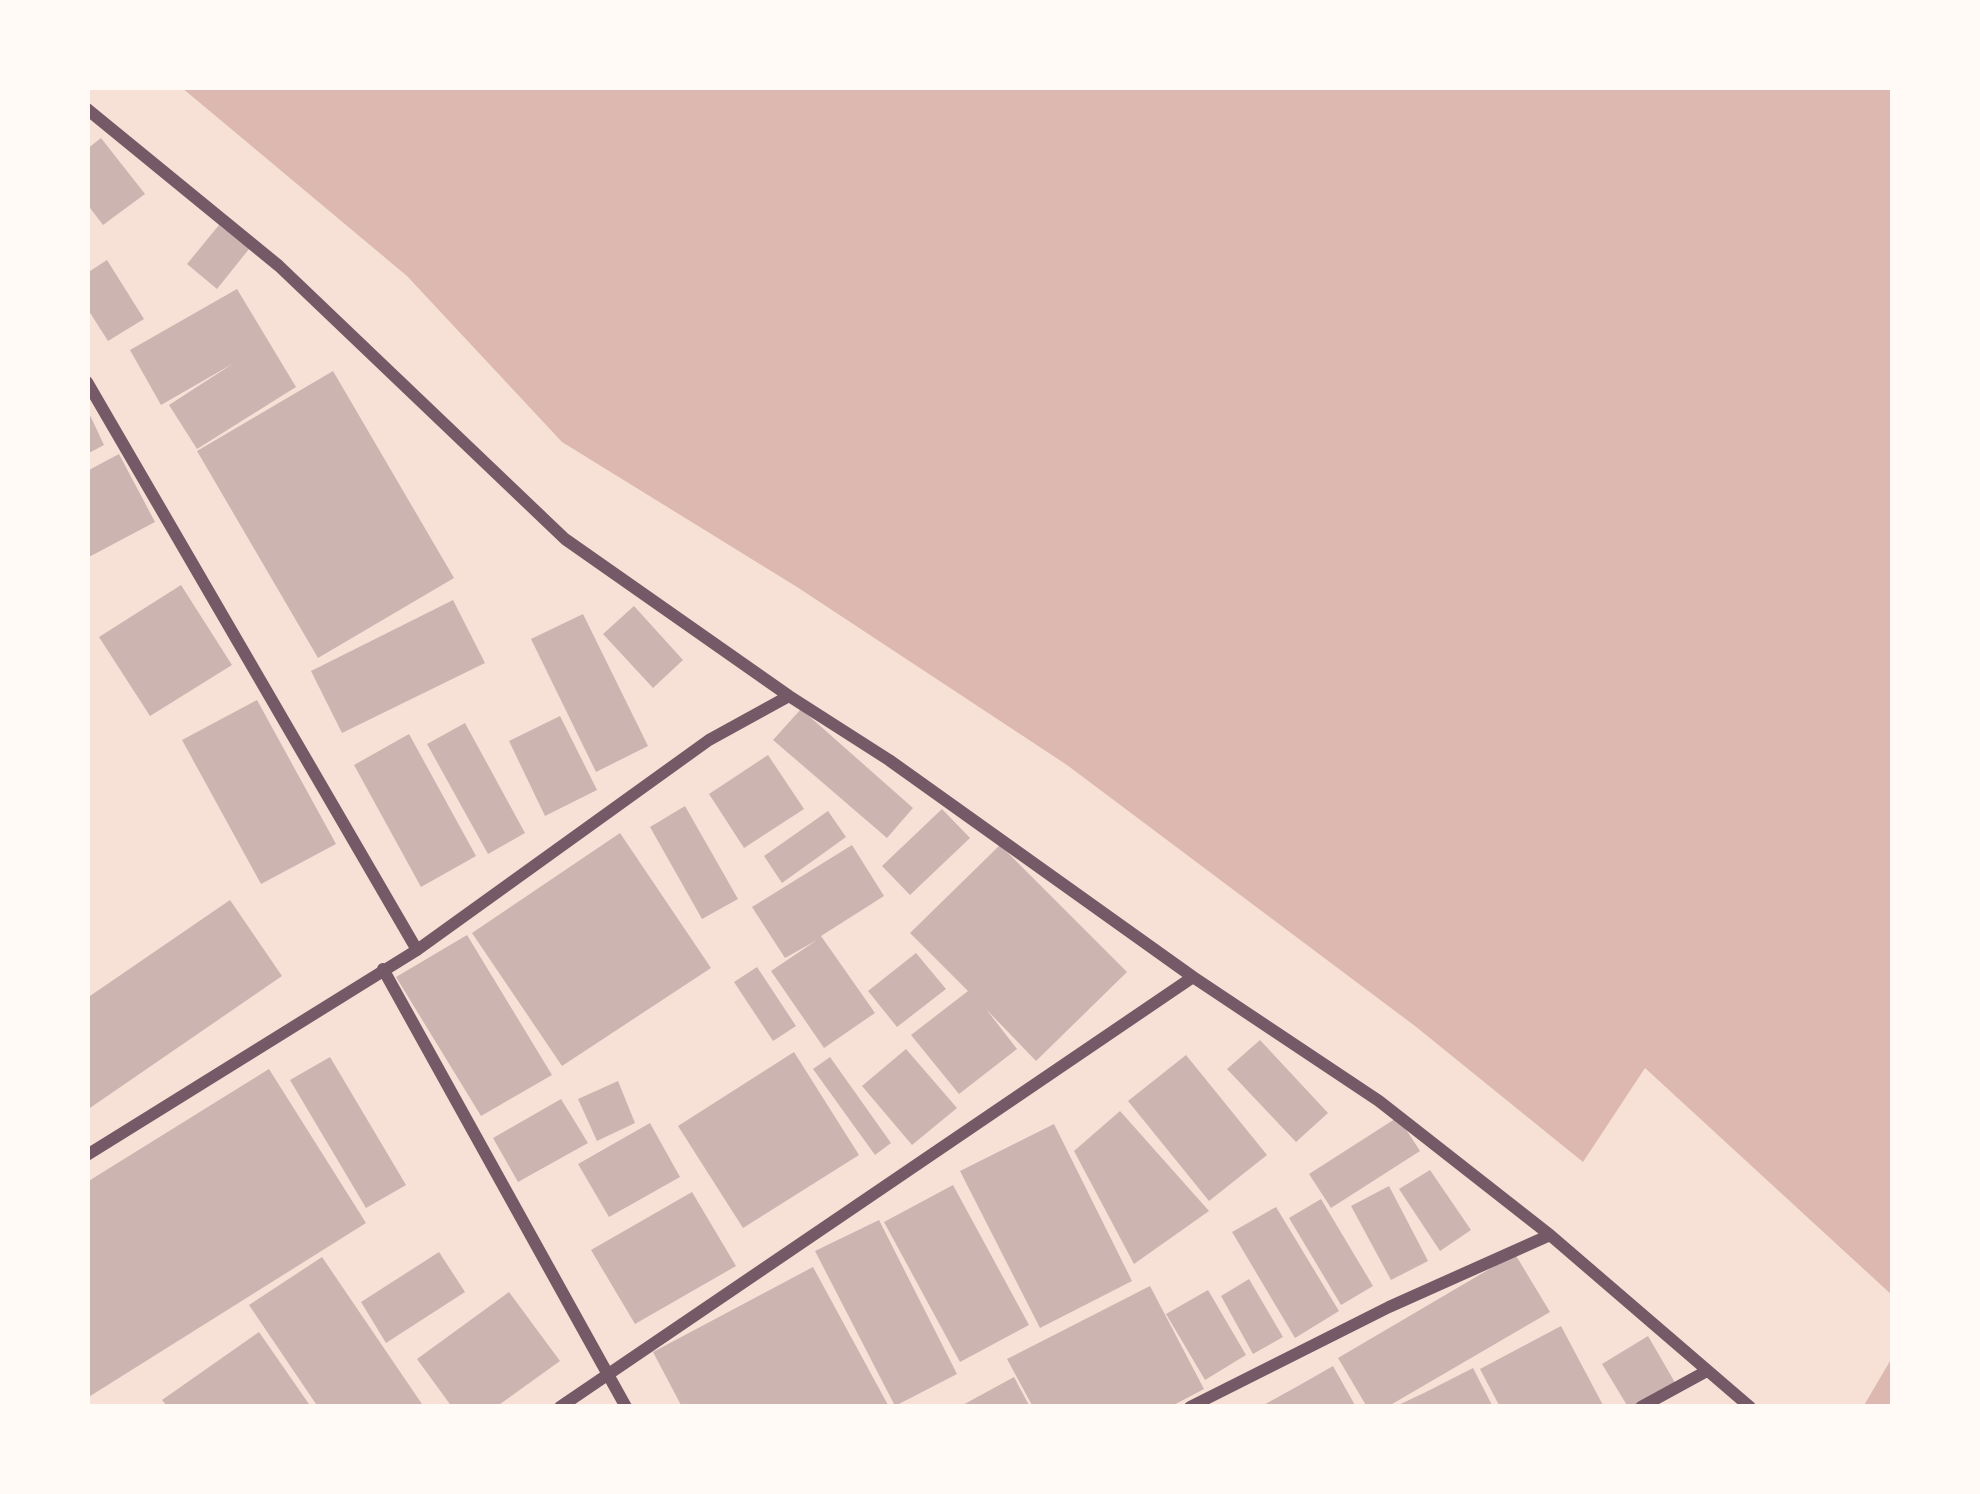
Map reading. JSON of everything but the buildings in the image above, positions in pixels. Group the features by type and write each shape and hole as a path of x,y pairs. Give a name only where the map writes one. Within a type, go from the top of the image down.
{"street":[{"path":"87,109 279,266 565,539 889,760 1193,977 1379,1101 1550,1235 1750,1407"},
{"path":"87,382 417,950"},
{"path":"87,1155 417,950 710,740 789,696"},
{"path":"382,969 626,1407"},
{"path":"560,1407 1193,977"},
{"path":"1190,1407 1389,1307 1550,1235"},
{"path":"1641,1407 1705,1372"}],"shaded area":[{"path":"181,87 1893,87 1893,1296 1645,1068 1583,1162 1415,1026 1067,765 797,587 562,442 407,276"},
{"path":"1893,1356 1893,1407 1863,1407"}]}
